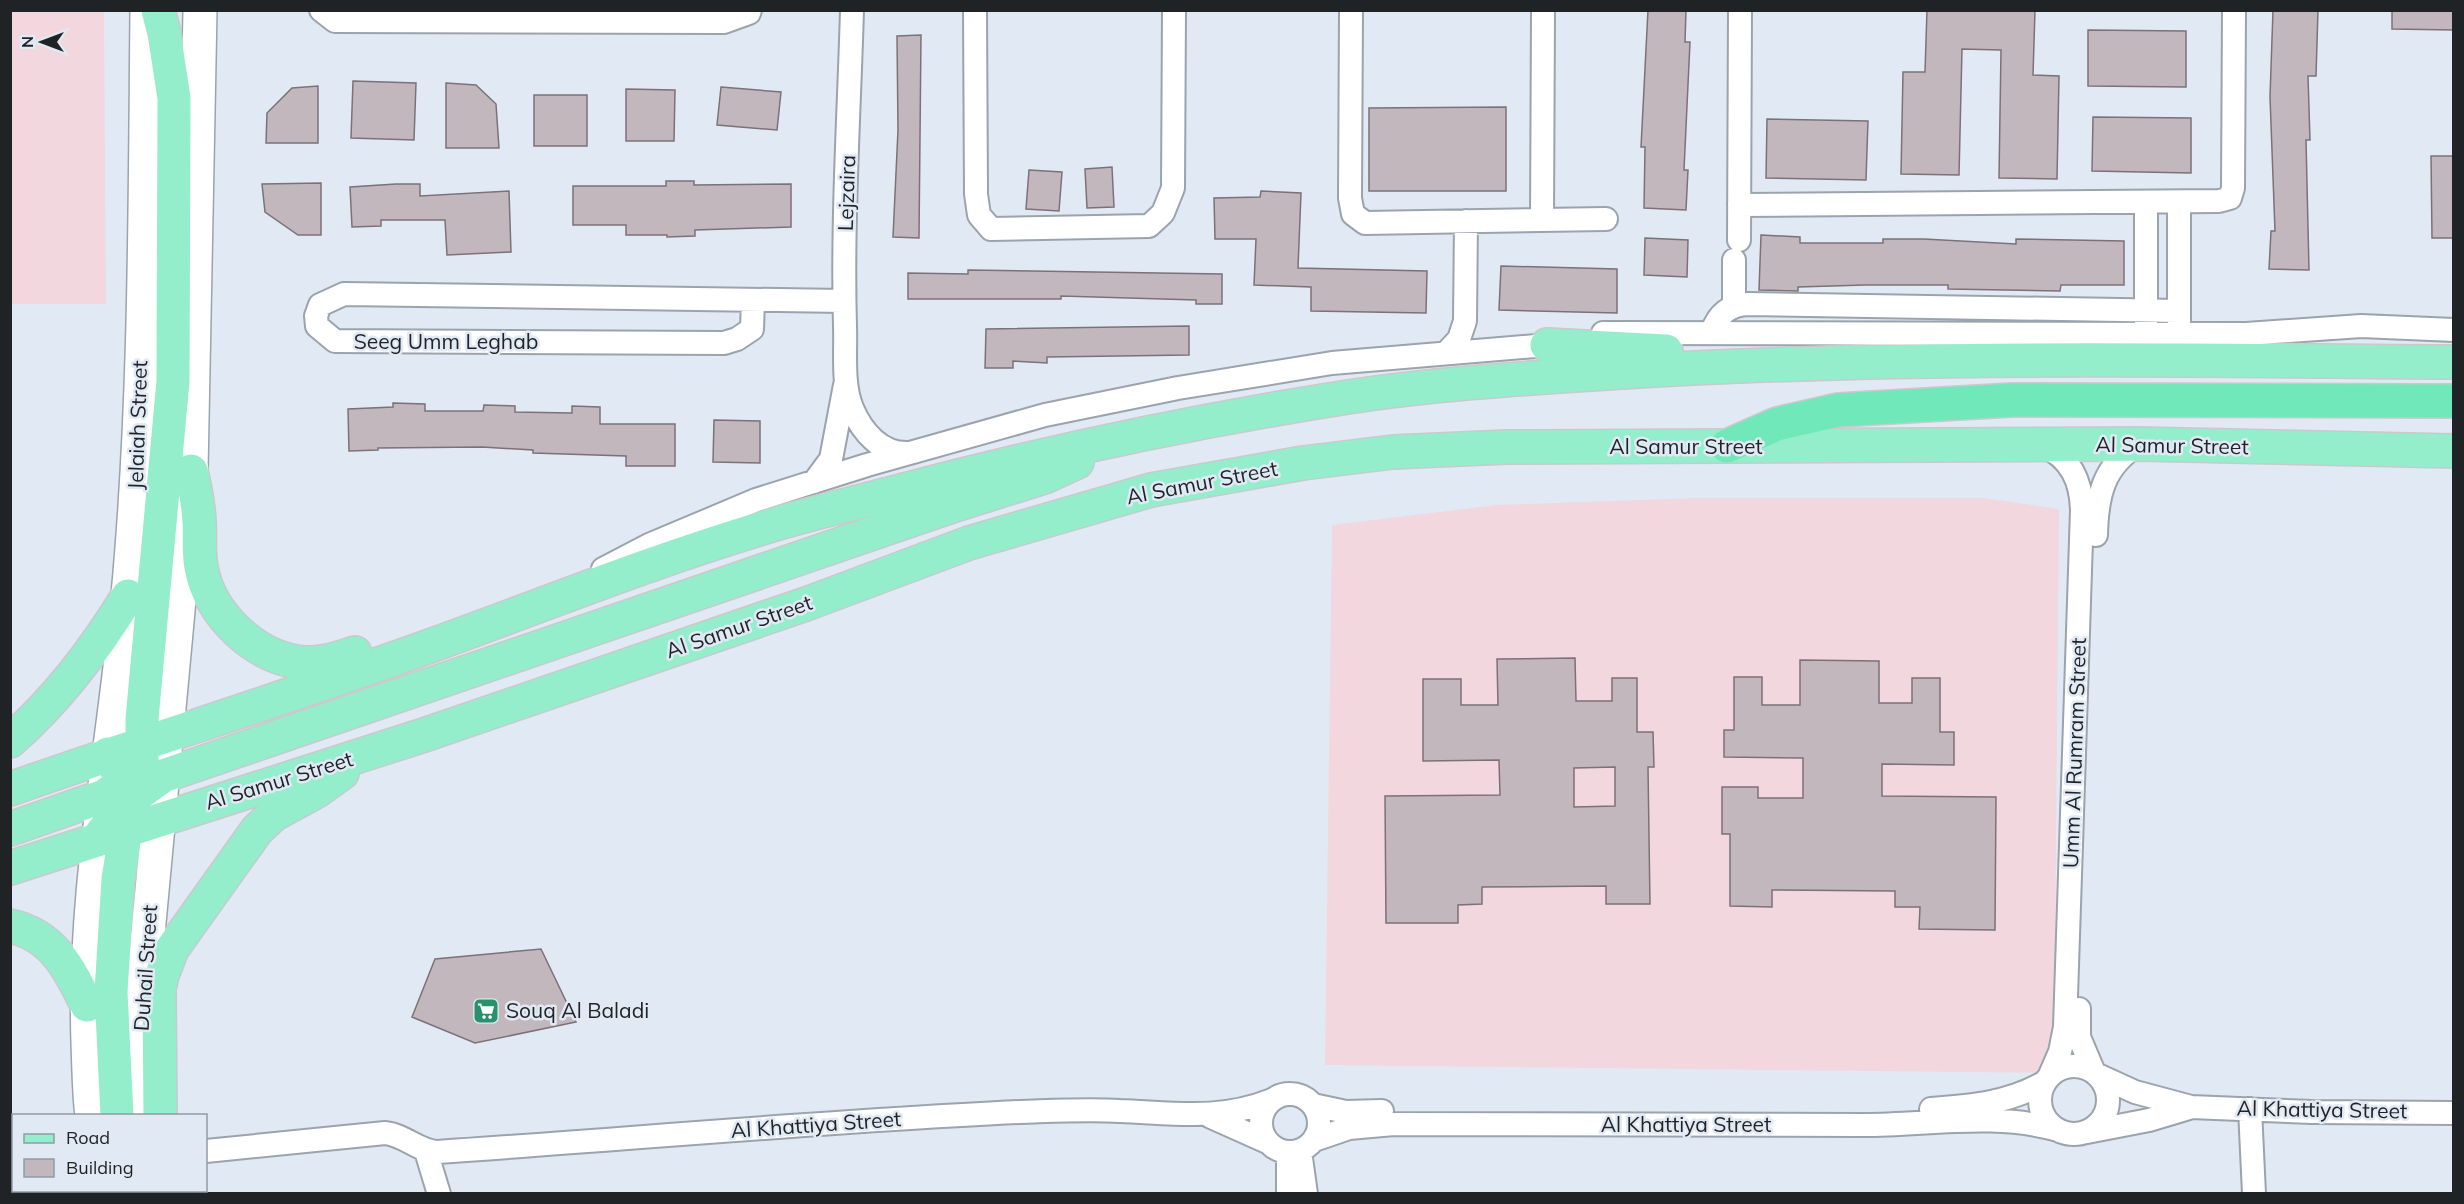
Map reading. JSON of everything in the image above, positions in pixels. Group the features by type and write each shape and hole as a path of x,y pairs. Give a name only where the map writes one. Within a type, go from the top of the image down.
{"highway":[{"path":"1726,446 1777,423 1838,410 2012,400 2454,401"}],"main road":[{"name":"Jelaiah Street","path":"108,754 128,596 136,486 145,245 147,10"},
{"path":"92,1114 87,1005 88,925 134,786 173,381 174,98 158,10"},
{"path":"117,1114 111,992 117,890 191,471 200,10"},
{"path":"1547,345 1678,352 1757,364"},
{"name":"Al Samur Street","path":"10,868 134,786 220,720 548,601 761,528 1005,463 1139,434 1352,396 1479,381 1757,364 2104,359 2454,362"},
{"path":"10,829 1047,476 1139,434"},
{"name":"Al Samur Street","path":"134,786 159,820 360,756 806,604 969,543 1151,490 1303,463 1393,452 1507,447 2139,444 2454,451"},
{"path":"191,471 198,506 201,567 212,600 234,628 280,658 294,662 322,662 487,612 548,601"},
{"path":"10,741 80,667 105,634 128,596"},
{"path":"10,789 108,754 159,820"},
{"path":"160,1114 159,989 172,949 265,822 333,781 360,756"},
{"name":"Duhail Street","path":"144,1114 141,1009 159,820"},
{"path":"10,926 38,936 55,950 69,967 87,1005"}],"street":[{"path":"321,10 334,21 712,22 724,22 749,13 750,10"},
{"name":"Lejzaira","path":"852,10 844,301 847,375 851,406 859,422 878,445 894,454 910,453"},
{"path":"975,10 976,194 979,215 991,229 1149,226 1163,213 1173,188 1173,10"},
{"path":"1351,10 1350,198 1353,214 1365,223 1606,219"},
{"path":"1542,220 1543,10"},
{"path":"1734,306 1739,205 1740,10"},
{"path":"1739,205 2179,202 2219,201 2230,198 2234,10"},
{"path":"2146,202 2146,334"},
{"path":"2179,202 2179,334"},
{"path":"1446,353 1458,339 1465,321 1466,221"},
{"name":"Seeg Umm Leghab","path":"753,300 752,329 738,339 724,343 335,341 317,326 316,316 320,305 344,294 844,301"},
{"path":"1712,332 1722,314 1734,306 1756,304 2179,310"},
{"path":"1465,321 1479,338 1495,349"},
{"name":"Al Samur Street","path":"548,601 623,558 712,517 814,482 1045,415 1178,388 1332,363 1547,345 1582,334 1712,332 2246,334 2361,326 2454,330"},
{"name":"Lejzaira","path":"814,482 831,459 847,375"},
{"name":"Umm Al Rumram Street","path":"2096,1073 2082,1048 2078,1025 2093,678 2098,495 2109,470 2127,451 2139,444"},
{"name":"Umm Al Rumram Street","path":"2043,445 2064,458 2072,468 2081,491 2082,510 2065,1027 2060,1052 2047,1079"},
{"path":"2075,1065 2096,1073 2106,1086 2108,1108 2096,1127 2086,1132 2067,1134 2058,1130 2045,1118 2041,1109 2041,1091 2047,1079 2066,1066 2075,1065"},
{"name":"Al Khattiya Street","path":"2096,1073 2144,1095 2191,1107 2454,1113"},
{"name":"Al Khattiya Street","path":"1312,1105 1346,1112 1902,1110 1998,1101 2022,1094 2047,1079"},
{"path":"1288,1194 1301,1148 1319,1122 1312,1105 1297,1095 1279,1096 1265,1107 1260,1125 1267,1142 1274,1148 1301,1148"},
{"name":"Al Khattiya Street","path":"426,1151 1017,1112 1111,1110 1206,1116 1240,1111 1272,1100"},
{"name":"Al Khattiya Street","path":"2086,1132 2139,1123 2191,1107"},
{"path":"2250,1110 2254,1194"},
{"name":"Al Khattiya Street","path":"1206,1116 1267,1142"},
{"name":"Al Khattiya Street","path":"1301,1148 1349,1128 1394,1124 1874,1125 2001,1121 2030,1123 2058,1130"},
{"path":"207,1151 385,1133 401,1136 426,1151 439,1194"},
{"path":"1301,1148 1306,1194"}],"shaded area":[{"path":"10,11 104,11 106,304 11,304"},
{"path":"1697,498 1984,498 2059,509 2054,1073 1325,1065 1332,525 1497,505"}],"building":[{"path":"1648,10 1686,10 1685,42 1690,42 1684,170 1688,170 1686,210 1644,208 1645,147 1641,147"},
{"path":"1927,10 2035,10 2033,75 2059,76 2057,179 1999,178 2001,50 1962,49 1959,175 1901,174 1903,72 1925,72"},
{"path":"2273,10 2318,10 2316,76 2308,76 2310,140 2306,140 2309,270 2269,269 2271,231 2275,231 2270,97"},
{"path":"2392,10 2454,10 2454,30 2392,29"},
{"path":"2088,30 2186,31 2186,87 2088,86"},
{"path":"921,35 919,238 893,237 898,130 897,36"},
{"path":"353,81 416,83 414,140 351,138"},
{"path":"446,83 476,85 496,104 499,148 446,148"},
{"path":"318,86 318,143 266,143 267,113 292,88"},
{"path":"721,87 781,92 777,130 717,125"},
{"path":"626,89 675,90 674,141 626,141"},
{"path":"534,95 587,95 587,146 534,146"},
{"path":"1506,107 1506,191 1369,191 1369,108"},
{"path":"2093,117 2191,118 2191,173 2092,171"},
{"path":"1767,119 1868,121 1866,180 1766,178"},
{"path":"2431,156 2454,156 2454,238 2432,238"},
{"path":"1112,167 1114,207 1087,208 1085,169"},
{"path":"1029,170 1062,172 1059,211 1026,209"},
{"path":"666,181 694,181 694,185 791,184 791,227 695,230 695,236 667,237 667,235 626,235 626,225 573,225 573,186 666,186"},
{"path":"321,183 321,235 298,235 265,212 262,184"},
{"path":"420,184 420,196 509,191 511,252 447,255 445,220 381,220 381,226 352,227 350,187"},
{"path":"1261,191 1301,193 1298,268 1427,271 1426,313 1311,311 1311,287 1254,285 1256,239 1215,239 1214,198 1260,197"},
{"path":"1761,235 1800,237 1800,243 1883,243 1883,239 2016,244 2016,239 2124,241 2124,285 2061,285 2060,291 1948,289 1948,285 1865,285 1798,287 1798,291 1759,290"},
{"path":"1645,238 1688,240 1687,277 1644,275"},
{"path":"1501,266 1617,269 1617,313 1499,310"},
{"path":"968,270 1222,274 1222,304 1196,304 1196,300 1061,296 1061,299 908,299 908,273 968,274"},
{"path":"1189,326 1189,355 1047,357 1047,363 1013,361 1013,368 985,368 986,329"},
{"path":"393,403 425,404 425,411 483,411 484,405 515,406 515,412 572,413 572,406 600,407 600,424 675,424 675,466 626,466 626,456 533,453 533,450 482,447 378,448 378,450 349,451 348,409 393,407"},
{"path":"714,420 760,421 760,463 713,462"},
{"path":"1575,658 1576,701 1612,701 1612,678 1637,678 1637,732 1653,732 1654,767 1648,767 1650,904 1606,904 1606,886 1482,887 1482,904 1458,905 1458,923 1386,923 1385,796 1500,795 1499,760 1423,761 1423,679 1461,679 1461,705 1498,705 1497,659","holes":["1615,767 1615,806 1574,807 1574,768"]},
{"path":"1800,660 1879,661 1879,703 1912,703 1912,678 1940,678 1940,732 1954,732 1954,765 1882,764 1882,796 1996,797 1995,930 1919,929 1920,907 1895,907 1895,891 1772,890 1772,907 1730,906 1730,834 1722,834 1722,787 1758,787 1758,798 1803,798 1803,758 1724,757 1724,730 1734,730 1734,677 1762,677 1762,705 1800,705"},
{"path":"541,949 576,1022 475,1043 412,1017 435,959"}],"place":[{"name":"Souq Al Baladi","path":"486,1011"}]}
